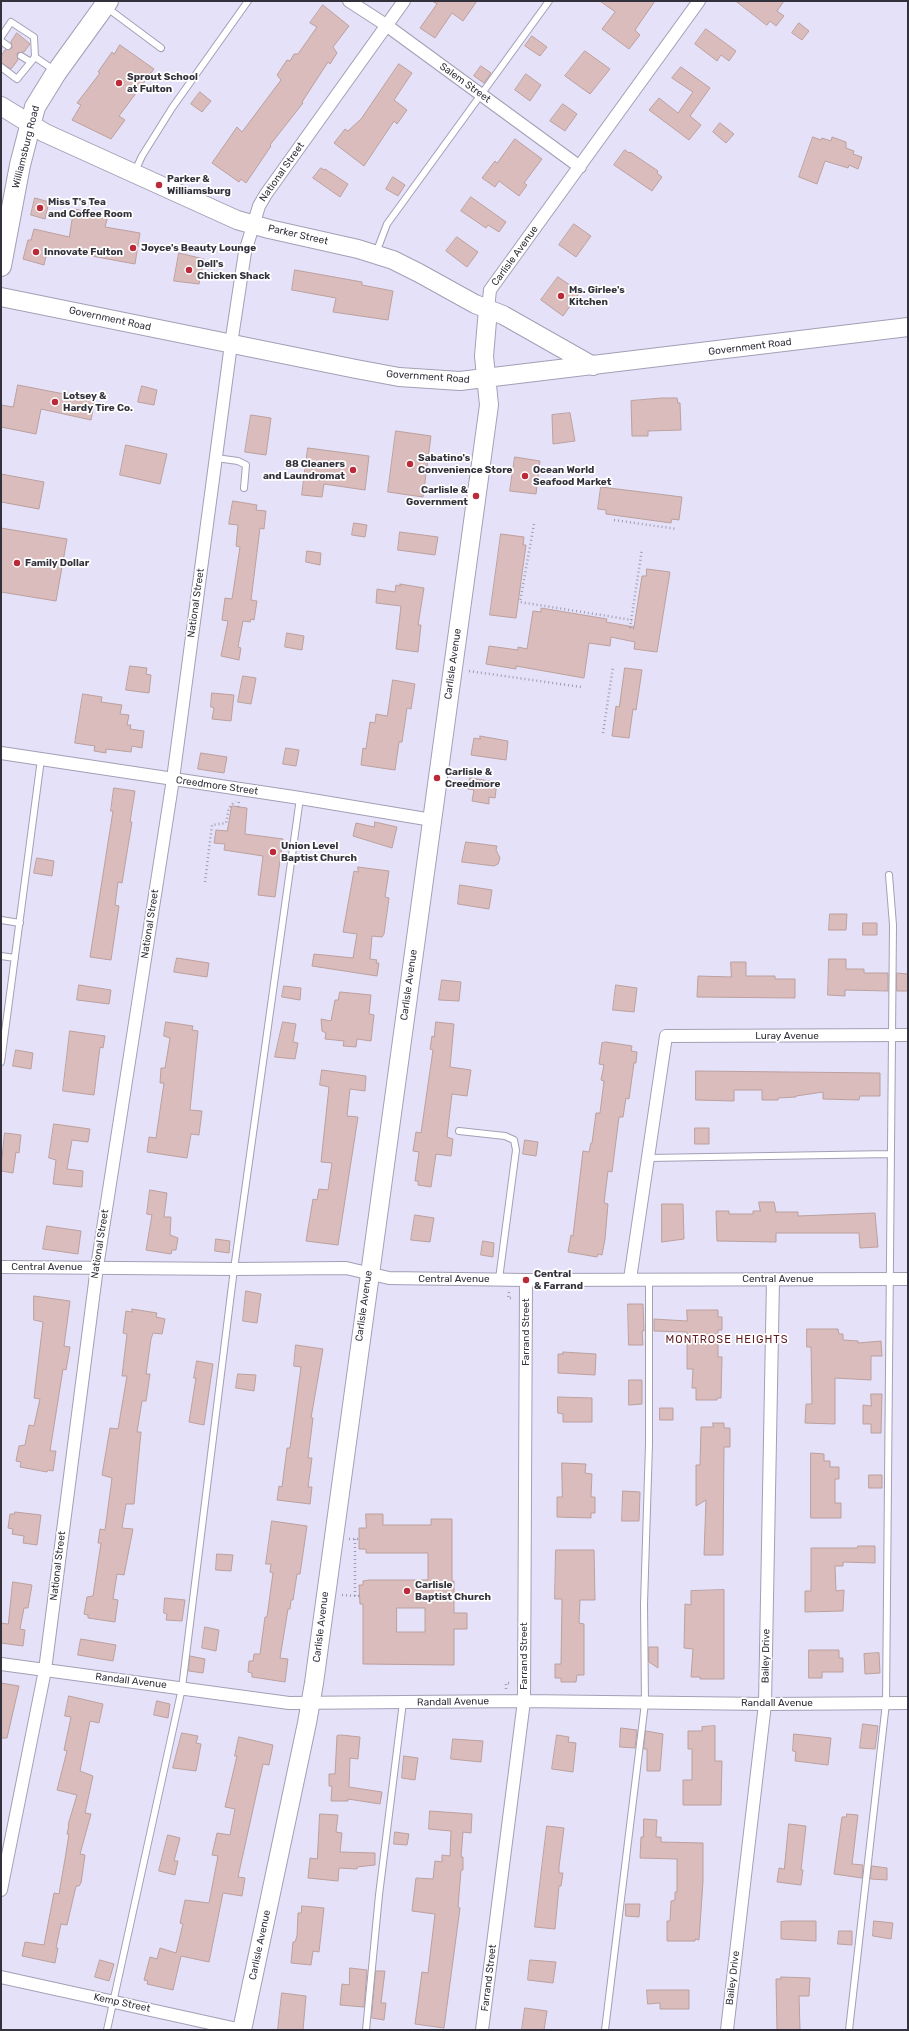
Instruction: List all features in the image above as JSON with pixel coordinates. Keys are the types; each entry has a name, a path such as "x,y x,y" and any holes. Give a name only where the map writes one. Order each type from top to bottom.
{"main road":[{"name":"Williamsburg Road","path":"1,266 20,165 35,107 56,72 106,3"}],"street":[{"name":"Salem Street","path":"350,1 386,25 580,167"},
{"name":"National Street","path":"1,1890 45,1670 97,1267 173,779 231,344 245,252 252,225 266,194 404,1"},
{"name":"Carlisle Avenue","path":"242,2030 310,1703 489,405 484,356 490,290 699,1"},
{"name":"Parker Street","path":"1,106 30,125 237,220 252,225 376,254 415,270 462,297 488,309 504,314 593,366"},
{"name":"Government Road","path":"1,297 231,344 399,376 460,381 487,379 908,327"},
{"name":"Creedmore Street","path":"1,752 432,820"},
{"name":"Luray Avenue","path":"648,1158 666,1036 908,1035"},
{"path":"630,1279 648,1158"},
{"name":"Central Avenue","path":"1,1267 97,1267 234,1270 346,1268 403,1279 908,1279"},
{"name":"Farrand Street","path":"482,2030 524,1701 526,1280"},
{"name":"Bailey Drive","path":"726,2030 765,1704 773,1280"},
{"name":"Randall Avenue","path":"1,1664 289,1703 524,1701 765,1704 908,1703"},
{"name":"Kemp Street","path":"1,1977 242,2030"}],"lane":[{"path":"134,174 142,156 172,108 248,1"},
{"path":"376,254 387,224 549,1"},
{"path":"106,3 161,48"},
{"path":"1,37 11,22 34,37 33,60 17,79 1,67"},
{"path":"1,41 8,46"},
{"path":"21,56 33,60 56,72"},
{"path":"216,458 238,461 246,465 244,488"},
{"path":"1,1062 2,1045 20,922 41,759"},
{"path":"107,2030 182,1688 234,1270 300,798"},
{"path":"849,2030 886,1703 893,925 889,875"},
{"path":"1,920 20,922"},
{"path":"1,956 15,958"},
{"path":"458,1131 505,1136 514,1140 516,1150 499,1279"},
{"path":"648,1158 891,1154"},
{"path":"605,2030 645,1702 644,1596 649,1444 649,1279"},
{"path":"366,2030 384,1858 403,1702"}],"path":[{"path":"614,520 677,529"},
{"path":"534,524 520,602 632,620"},
{"path":"634,628 630,628 642,549"},
{"path":"603,733 613,667"},
{"path":"469,671 581,687"},
{"path":"205,882 212,825 226,823 229,808 238,798"},
{"path":"348,1539 359,1540"},
{"path":"355,1539 355,1596"},
{"path":"340,1594 360,1596"}],"building":[{"path":"432,1 477,1 463,21 452,13 435,38 420,28 437,4"},
{"path":"600,1 655,1 635,30 640,35 629,49 602,29 615,12"},
{"path":"736,1 784,1 777,11 784,16 776,26 770,21 767,25"},
{"path":"323,5 349,26 333,47 337,53 330,64 328,62 302,102 303,103 270,145 271,146 246,183 241,179 239,182 212,163 237,127 242,132 281,80 277,75 287,60 290,61 294,54 298,54 317,27 310,23"},
{"path":"799,23 809,31 802,40 792,33"},
{"path":"706,29 736,51 729,61 721,55 717,61 695,44"},
{"path":"17,33 30,44 24,52 17,53 18,60 11,69 1,63 1,56 5,50 12,48 11,42"},
{"path":"532,36 547,47 540,56 525,46"},
{"name":"Sprout School at Fulton","path":"120,45 154,69 119,116 125,120 111,139 72,120 81,105 77,103 100,73 98,72 112,52 114,54"},
{"path":"585,51 610,69 590,94 565,76"},
{"path":"399,64 412,73 394,100 407,110 397,124 394,121 364,166 334,143 345,129 348,131 361,119"},
{"path":"481,66 491,73 484,83 474,76"},
{"path":"681,67 710,88 690,116 701,125 689,140 649,110 659,98 678,113 693,92 672,78"},
{"path":"526,74 541,85 530,101 515,90"},
{"path":"200,92 211,101 202,112 191,104"},
{"path":"563,104 577,114 565,131 550,121"},
{"path":"720,123 734,134 726,143 713,132"},
{"path":"813,137 831,141 832,137 846,142 846,148 854,151 853,154 862,157 858,169 849,165 848,168 825,161 817,184 799,177"},
{"path":"515,139 542,159 524,183 527,185 519,196 499,181 495,187 482,178 495,161 497,163"},
{"path":"625,150 658,171 657,173 662,177 652,191 614,165"},
{"path":"321,168 348,184 340,197 313,178"},
{"path":"393,177 405,185 398,196 386,189"},
{"path":"471,197 506,222 499,232 488,225 486,228 461,211"},
{"name":"Miss T's Tea and Coffee Room","path":"35,198 49,202 45,219 31,215"},
{"path":"74,209 108,216 105,227 140,233 135,264 48,248 44,265 23,259 28,240 31,240 34,229 69,237"},
{"path":"574,224 591,236 576,257 559,245"},
{"path":"457,237 478,252 467,267 446,251"},
{"name":"Dell's Chicken Shack","path":"179,253 204,259 199,284 174,281"},
{"path":"295,270 362,282 362,285 393,291 388,320 333,312 336,298 292,290"},
{"name":"Ms. Girlee's Kitchen","path":"558,277 580,292 563,316 541,300"},
{"name":"Lotsey & Hardy Tire Co.","path":"18,385 95,400 91,420 41,409 36,434 1,427 1,405 13,407"},
{"path":"142,386 157,390 154,405 138,402"},
{"path":"677,398 678,403 680,403 681,430 648,431 648,436 632,436 631,401"},
{"path":"570,413 575,441 553,444 552,415"},
{"path":"251,415 271,418 266,455 245,452"},
{"name":"Sabatino's Convenience Store","path":"396,431 431,436 423,497 388,492"},
{"path":"126,445 167,454 160,484 120,475"},
{"path":"308,448 369,456 365,490 324,484 322,497 302,495"},
{"name":"Ocean World Seafood Market","path":"515,457 540,461 536,494 510,491"},
{"path":"1,474 44,482 39,509 1,502"},
{"path":"601,487 682,497 679,520 672,519 671,523 606,514 606,510 598,509"},
{"path":"233,501 257,505 256,510 266,511 264,529 260,528 251,600 257,601 254,620 251,619 250,622 243,621 238,647 241,648 239,660 221,656 228,621 222,620 225,598 232,599 240,547 236,546 238,525 229,524"},
{"path":"354,523 367,525 365,537 352,535"},
{"path":"1,528 67,539 56,601 1,592"},
{"path":"400,532 438,537 435,555 398,550"},
{"path":"501,534 524,537 523,545 526,545 516,618 490,615"},
{"path":"307,551 321,553 320,565 306,562"},
{"path":"647,569 670,572 657,652 634,649 635,642 611,637 610,646 589,643 584,678 516,666 516,669 486,664 489,646 518,650 518,647 527,649 533,611 541,612 541,608 607,619 606,622 634,627 642,576 646,576"},
{"path":"400,584 424,588 418,625 421,625 418,652 396,649 401,606 376,603 377,589 395,592 396,585 400,586"},
{"path":"287,633 304,636 302,650 285,647"},
{"path":"130,666 147,668 146,674 151,675 149,693 126,690"},
{"path":"625,668 642,670 636,710 633,709 629,738 612,736 616,706 619,707"},
{"path":"243,676 256,678 251,704 238,702"},
{"path":"393,680 415,684 411,709 407,708 402,742 399,742 395,770 361,765 363,748 366,749 370,722 375,723 376,714 387,716"},
{"path":"212,693 234,695 231,721 212,719 214,708 211,707"},
{"path":"83,694 102,697 101,702 122,705 120,714 129,715 127,725 131,725 130,729 144,731 142,748 132,746 131,752 106,749 106,753 94,751 95,746 75,743"},
{"path":"480,736 508,741 506,760 471,755 474,738 480,739"},
{"path":"286,748 299,750 296,766 283,764"},
{"path":"201,753 227,757 224,773 198,769"},
{"path":"470,778 497,782 495,798 489,797 489,804 472,801 474,790 468,789"},
{"path":"114,788 135,791 130,822 132,822 122,883 118,882 115,905 119,906 111,960 90,957 113,811 111,811"},
{"name":"Union Level Baptist Church","path":"232,806 247,808 245,834 283,839 275,897 258,895 263,856 224,850 225,844 214,843 216,830 227,831"},
{"path":"375,822 397,827 392,848 353,836 356,823 374,827"},
{"path":"466,842 497,846 496,850 500,858 498,864 494,866 462,862"},
{"path":"37,858 54,861 52,876 34,873"},
{"path":"358,867 389,871 385,897 389,898 384,934 382,937 372,936 370,959 377,960 376,963 379,963 377,976 312,966 314,954 353,958 357,934 343,932 354,871 358,872"},
{"path":"460,885 492,890 489,909 458,904"},
{"path":"830,914 847,914 846,930 829,930"},
{"path":"863,923 877,923 877,935 863,935"},
{"path":"177,958 209,963 207,977 174,972"},
{"path":"829,959 846,959 846,969 864,969 864,973 888,973 888,991 845,990 845,996 828,995"},
{"path":"731,962 746,962 746,976 775,976 775,979 795,979 795,998 697,997 698,976 731,977"},
{"path":"897,973 908,974 908,991 897,991"},
{"path":"442,980 461,982 459,1001 439,1000"},
{"path":"79,985 111,990 109,1004 77,1000"},
{"path":"616,985 637,988 634,1012 613,1010"},
{"path":"284,986 301,988 300,1000 282,997"},
{"path":"340,992 371,995 369,1014 374,1015 371,1041 357,1039 356,1047 343,1046 344,1041 325,1039 326,1033 322,1031 321,1019 331,1021 335,1000 338,1000"},
{"path":"166,1022 193,1026 192,1030 198,1031 190,1110 202,1111 199,1135 191,1134 187,1158 147,1152 149,1137 156,1138 164,1083 160,1083 161,1068 165,1068 170,1038 164,1036"},
{"path":"283,1022 296,1024 293,1042 298,1043 295,1059 275,1057"},
{"path":"436,1022 454,1024 450,1067 471,1070 467,1096 452,1094 447,1137 453,1139 451,1156 436,1154 431,1187 418,1185 418,1181 415,1181 419,1152 413,1151 416,1132 421,1133 433,1050 430,1049 432,1036 434,1037"},
{"path":"70,1031 105,1036 103,1048 100,1047 94,1095 63,1091"},
{"path":"606,1042 632,1046 631,1051 637,1052 629,1099 626,1098 623,1117 619,1117 612,1172 608,1171 604,1203 608,1204 605,1239 602,1255 598,1254 597,1257 568,1252 571,1235 573,1236 583,1151 589,1152 592,1143 596,1113 600,1113 604,1081 601,1080 604,1065 599,1064 602,1043"},
{"path":"16,1050 33,1053 31,1069 13,1066"},
{"path":"322,1070 366,1076 365,1091 350,1089 347,1116 358,1117 338,1245 306,1241 313,1199 317,1200 319,1189 328,1190 332,1163 321,1162 329,1087 320,1085"},
{"path":"696,1071 880,1073 880,1096 860,1096 859,1100 823,1099 823,1092 796,1097 778,1098 778,1100 762,1100 762,1090 734,1090 734,1101 696,1100"},
{"path":"54,1124 90,1129 88,1142 72,1140 67,1169 83,1171 82,1187 53,1184 56,1160 49,1158"},
{"path":"695,1128 709,1128 709,1144 695,1144"},
{"path":"5,1133 21,1135 19,1153 16,1152 13,1173 1,1171"},
{"path":"525,1140 538,1142 536,1156 523,1154"},
{"path":"150,1190 167,1193 164,1217 171,1217 170,1235 178,1238 176,1250 172,1250 171,1254 146,1250 152,1215 147,1214"},
{"path":"759,1202 774,1202 776,1212 798,1212 798,1216 875,1213 878,1247 860,1248 859,1233 776,1233 776,1242 717,1241 716,1211 729,1211 729,1214 753,1214 753,1211 760,1211"},
{"path":"662,1204 683,1204 684,1239 662,1242"},
{"path":"415,1215 434,1218 430,1242 411,1240"},
{"path":"47,1226 81,1231 78,1254 43,1249"},
{"path":"216,1239 230,1241 229,1253 215,1251"},
{"path":"483,1241 494,1243 493,1257 481,1255"},
{"path":"246,1291 261,1294 257,1323 243,1321"},
{"path":"34,1296 70,1301 64,1346 70,1347 66,1370 63,1369 50,1451 56,1451 53,1471 48,1470 47,1472 20,1467 21,1462 16,1461 19,1446 25,1445 29,1425 34,1426 40,1399 34,1398 43,1322 34,1320"},
{"path":"628,1304 643,1304 643,1345 629,1345"},
{"path":"132,1309 157,1313 156,1317 165,1319 162,1334 153,1333 151,1339 146,1374 150,1374 146,1401 142,1401 137,1432 141,1432 134,1504 126,1504 122,1528 133,1529 124,1575 117,1574 113,1599 118,1600 115,1622 88,1618 88,1615 84,1614 87,1597 93,1596 101,1543 98,1543 100,1529 105,1530 112,1478 102,1475 110,1428 118,1429 127,1376 122,1376 127,1334 123,1333 126,1311 132,1312"},
{"path":"687,1310 718,1310 718,1317 722,1317 722,1330 718,1330 718,1357 722,1357 721,1398 717,1398 717,1400 696,1400 696,1388 692,1388 693,1369 687,1369 687,1332 654,1331 654,1319 687,1321"},
{"path":"807,1329 838,1329 839,1334 843,1334 843,1340 858,1341 858,1343 881,1341 882,1356 871,1356 871,1380 835,1378 835,1424 805,1423 806,1404 812,1404 811,1347 807,1347"},
{"path":"296,1345 323,1349 311,1418 313,1418 308,1458 312,1458 308,1487 312,1487 310,1504 277,1500 279,1486 282,1487 287,1448 290,1448 301,1367 294,1366"},
{"path":"563,1352 596,1354 595,1375 558,1373 558,1354 563,1354"},
{"path":"197,1361 213,1364 204,1425 189,1422 196,1378 194,1378"},
{"path":"238,1374 256,1375 254,1391 236,1388"},
{"path":"629,1380 642,1380 642,1404 629,1405"},
{"path":"871,1394 882,1394 881,1433 871,1433 871,1424 863,1424 863,1405 871,1406"},
{"path":"558,1397 592,1398 592,1422 563,1422 563,1414 558,1413"},
{"path":"660,1408 673,1408 673,1420 660,1420"},
{"path":"713,1423 724,1423 724,1428 730,1428 730,1447 724,1447 723,1555 704,1555 706,1500 696,1506 696,1465 700,1465 701,1427 713,1427"},
{"path":"811,1453 824,1454 824,1461 830,1461 830,1467 839,1467 839,1479 835,1479 835,1503 841,1503 841,1518 811,1518"},
{"path":"562,1463 586,1464 585,1473 592,1474 591,1497 595,1497 595,1513 591,1513 591,1518 557,1517 557,1497 562,1497"},
{"path":"869,1475 882,1475 882,1488 869,1488"},
{"path":"623,1491 640,1492 639,1521 622,1521"},
{"path":"15,1512 41,1515 37,1545 23,1543 24,1536 12,1534 13,1529 8,1528 10,1514 14,1514"},
{"name":"Carlisle Baptist Church","path":"366,1514 383,1514 383,1525 431,1525 431,1519 452,1519 452,1581 454,1581 454,1613 467,1613 467,1629 454,1629 454,1665 363,1664 363,1604 360,1604 359,1585 363,1585 363,1581 369,1580 428,1580 428,1553 366,1553 366,1549 359,1549 359,1528 366,1528","holes":["397,1608 425,1608 425,1632 397,1632"]},
{"path":"272,1521 307,1526 300,1574 297,1574 293,1600 291,1600 290,1609 288,1609 280,1658 288,1659 285,1682 252,1677 252,1673 248,1672 249,1661 253,1661 254,1654 260,1654 265,1617 267,1617 273,1573 270,1572 271,1564 266,1564"},
{"path":"858,1546 875,1546 875,1563 843,1562 843,1566 835,1566 836,1591 844,1590 843,1611 805,1612 805,1591 811,1591 811,1548 857,1548"},
{"path":"556,1550 594,1550 595,1600 580,1600 579,1623 584,1624 584,1675 577,1675 576,1682 561,1682 561,1678 555,1678 555,1664 561,1664 562,1599 555,1599"},
{"path":"217,1554 233,1555 231,1571 216,1570"},
{"path":"13,1582 32,1585 28,1608 24,1608 20,1629 25,1630 23,1646 1,1643 1,1623 8,1624"},
{"path":"724,1590 724,1679 700,1679 700,1677 691,1677 693,1649 684,1648 685,1604 691,1605 691,1591"},
{"path":"165,1598 185,1600 182,1621 166,1620 167,1614 164,1613"},
{"path":"205,1627 219,1630 216,1651 202,1648"},
{"path":"81,1639 116,1645 113,1661 78,1655"},
{"path":"649,1647 658,1647 658,1668 649,1662"},
{"path":"809,1650 839,1650 839,1658 843,1658 843,1672 822,1672 822,1678 809,1678"},
{"path":"879,1653 880,1673 865,1674 864,1654"},
{"path":"190,1656 205,1659 203,1673 189,1671"},
{"path":"1,1683 19,1686 7,1738 1,1738"},
{"path":"69,1696 103,1704 99,1723 90,1721 80,1771 93,1776 85,1813 91,1814 80,1854 85,1855 81,1883 79,1886 76,1886 67,1925 61,1924 56,1948 58,1948 55,1963 22,1956 25,1942 44,1945 54,1893 59,1894 69,1834 67,1834 68,1825 77,1795 57,1790 67,1751 64,1750 71,1717 65,1716"},
{"path":"157,1701 170,1704 168,1718 154,1715"},
{"path":"863,1724 878,1726 875,1749 860,1748"},
{"path":"715,1726 715,1761 722,1761 721,1805 683,1805 683,1780 692,1780 692,1749 688,1749 688,1731 702,1731 702,1727"},
{"path":"621,1728 637,1730 635,1748 620,1747"},
{"path":"646,1731 663,1734 660,1771 647,1771 647,1749 644,1749"},
{"path":"182,1733 198,1736 196,1743 201,1744 196,1771 173,1768"},
{"path":"794,1734 831,1738 828,1765 795,1761 796,1752 793,1751"},
{"path":"557,1735 569,1737 568,1742 576,1743 573,1772 552,1769"},
{"path":"337,1736 360,1737 358,1759 350,1758 349,1787 382,1792 380,1804 348,1799 348,1801 331,1801 332,1786 329,1786 329,1774 335,1774"},
{"path":"239,1737 273,1745 269,1765 263,1764 238,1877 245,1878 242,1896 223,1893 209,1962 181,1956 173,1990 147,1984 148,1981 144,1980 150,1957 157,1959 160,1948 176,1953 183,1924 180,1923 185,1900 209,1903 218,1856 212,1855 217,1833 230,1835 235,1809 225,1807 237,1756 235,1756"},
{"path":"453,1739 483,1741 481,1762 451,1759"},
{"path":"404,1756 418,1758 415,1780 402,1778"},
{"path":"430,1811 472,1814 471,1833 463,1832 461,1857 463,1857 463,1870 461,1870 458,1907 460,1908 444,2028 415,2024 422,1972 428,1973 435,1914 412,1911 416,1878 433,1879 435,1861 442,1862 442,1855 450,1856 451,1831 429,1829"},
{"path":"320,1814 338,1815 336,1832 342,1833 340,1852 375,1853 375,1865 357,1867 357,1869 339,1868 338,1881 308,1878 310,1858 317,1859"},
{"path":"847,1814 858,1815 852,1864 863,1865 862,1878 834,1874 842,1817 846,1817"},
{"path":"644,1819 657,1820 656,1837 661,1837 661,1842 703,1843 703,1881 699,1940 667,1941 667,1921 670,1921 671,1901 675,1900 675,1892 677,1892 677,1859 640,1858"},
{"path":"789,1824 806,1826 801,1870 803,1870 801,1885 777,1882 779,1868 784,1869"},
{"path":"547,1826 564,1828 559,1867 559,1873 563,1873 561,1886 559,1886 555,1929 535,1927"},
{"path":"395,1832 409,1834 407,1845 394,1844"},
{"path":"168,1835 180,1838 174,1861 178,1861 175,1875 159,1871"},
{"path":"872,1866 887,1868 887,1880 871,1879"},
{"path":"626,1904 640,1904 639,1917 626,1916"},
{"path":"302,1906 324,1908 319,1952 313,1951 311,1965 291,1963 293,1942 295,1942 297,1936 298,1913 301,1913"},
{"path":"816,1921 816,1941 781,1939 781,1922"},
{"path":"874,1921 893,1923 891,1939 873,1936"},
{"path":"839,1931 852,1931 852,1945 838,1944"},
{"path":"100,1960 114,1964 109,1981 95,1977"},
{"path":"530,1960 556,1962 553,1983 528,1980"},
{"path":"350,1968 367,1970 364,2007 340,2005 342,1984 349,1985"},
{"path":"376,1971 385,1971 381,2003 386,2003 384,2020 372,2018"},
{"path":"781,1977 810,1978 809,1996 799,1996 800,2030 777,2030 776,1979 781,1979"},
{"path":"647,1990 689,1990 689,2009 660,2009 660,2003 648,2004"},
{"path":"282,1993 306,1996 303,2030 278,2030"},
{"path":"525,2008 547,2011 544,2030 522,2030"}],"place":[{"name":"Sprout School at Fulton","path":"119,83"},
{"name":"Parker & Williamsburg","path":"159,185"},
{"name":"Miss T's Tea and Coffee Room","path":"40,208"},
{"name":"Joyce's Beauty Lounge","path":"133,248"},
{"name":"Innovate Fulton","path":"36,252"},
{"name":"Dell's Chicken Shack","path":"189,270"},
{"name":"Ms. Girlee's Kitchen","path":"561,296"},
{"name":"Lotsey & Hardy Tire Co.","path":"55,402"},
{"name":"Sabatino's Convenience Store","path":"410,464"},
{"name":"88 Cleaners and Laundromat","path":"353,470"},
{"name":"Ocean World Seafood Market","path":"525,476"},
{"name":"Carlisle & Government","path":"476,496"},
{"name":"Family Dollar","path":"17,563"},
{"name":"Carlisle & Creedmore","path":"437,778"},
{"name":"Union Level Baptist Church","path":"273,852"},
{"name":"Central & Farrand","path":"526,1280"},
{"name":"Carlisle Baptist Church","path":"407,1591"}],"district":[{"name":"MONTROSE HEIGHTS","path":"727,1340"}]}
